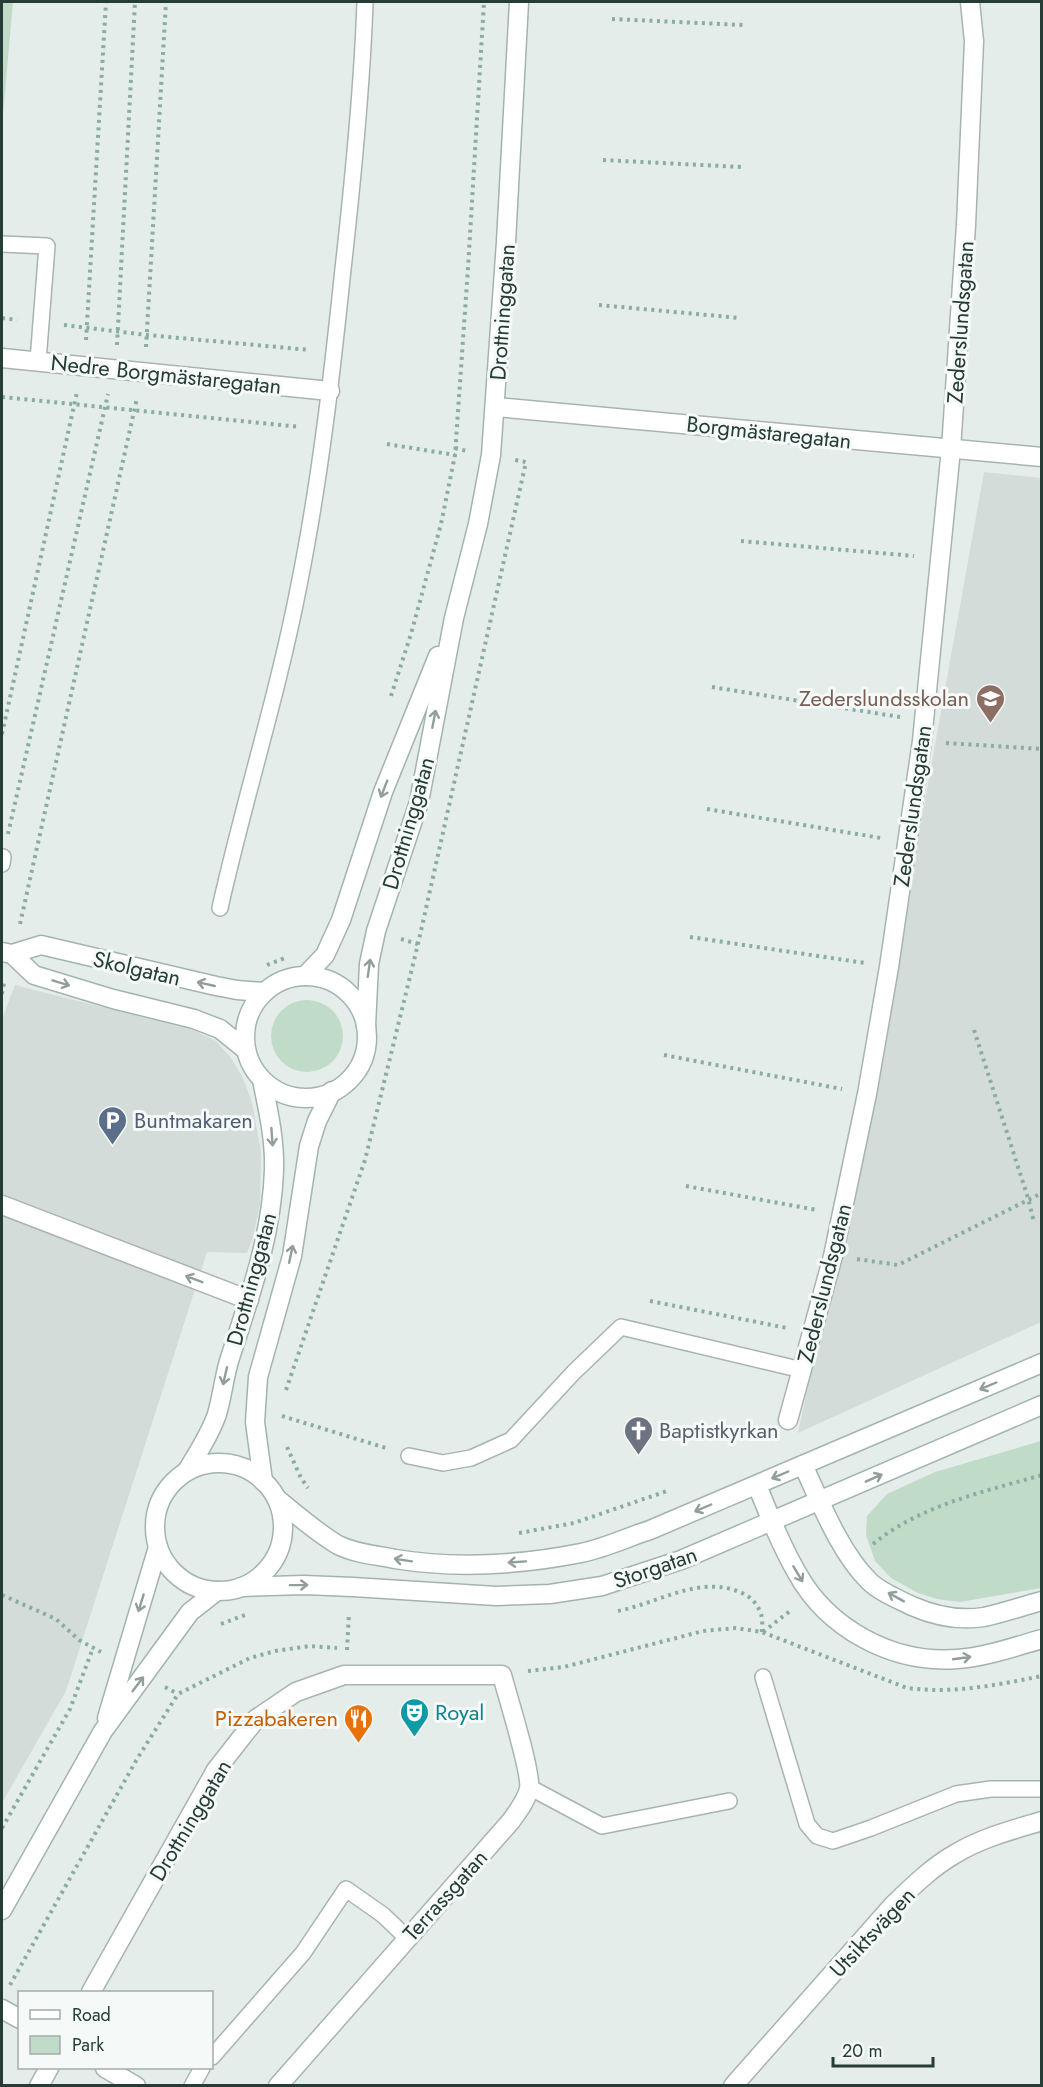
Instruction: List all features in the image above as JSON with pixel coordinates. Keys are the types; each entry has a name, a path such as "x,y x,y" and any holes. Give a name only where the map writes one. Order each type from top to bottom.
{"street":[{"name":"Drottninggatan","path":"366,1026 369,964 376,931 418,802 453,618 485,489 491,455 496,407 519,2"},
{"name":"Zederslundsgatan","path":"788,1420 833,1256 867,1094 889,967 922,741 942,558 966,225 974,64 970,2"},
{"name":"Nedre Borgmästaregatan","path":"2,358 330,391"},
{"name":"Borgmästaregatan","path":"496,407 1041,457"},
{"name":"Drottninggatan","path":"305,976 325,955 342,920 383,792 453,618"},
{"name":"Skolgatan","path":"7,953 41,945 216,987 264,992"},
{"name":"Skolgatan","path":"7,953 34,975 114,999 194,1019 219,1029 246,1050"},
{"path":"305,976 326,979 345,990 359,1006 366,1026 366,1048 359,1066 348,1081 332,1091 315,1097 296,1097 277,1091 262,1080 252,1066 246,1050 247,1018 254,1004 276,983 305,976"},
{"name":"Drottninggatan","path":"187,1471 213,1424 227,1368 265,1241 271,1209 274,1168 271,1127 262,1080"},
{"name":"Drottninggatan","path":"263,1481 255,1422 258,1377 292,1256 309,1146 317,1121 332,1091"},
{"path":"2,1205 249,1300"},
{"name":"Storgatan","path":"276,1498 339,1545 358,1552 416,1562 461,1565 527,1561 583,1552 650,1530 1041,1363"},
{"name":"Storgatan","path":"241,1587 334,1586 495,1596 550,1594 602,1586 681,1560 1041,1405"},
{"path":"227,1463 246,1469 263,1481 276,1498 282,1515 283,1533 278,1550 269,1566 256,1578 241,1587 217,1591 187,1582 175,1573 165,1561 158,1547 155,1530 156,1512 162,1496 174,1482 187,1471 206,1464 227,1463"},
{"path":"803,1465 830,1522 852,1560 869,1581 896,1599 927,1613 950,1618 983,1617 1041,1601"},
{"path":"757,1485 797,1574 812,1594 844,1626 871,1643 926,1659 958,1659 1041,1639"},
{"path":"103,1731 158,1547"},
{"path":"2,1910 103,1731 190,1612 217,1591"},
{"name":"Drottninggatan","path":"92,1991 216,1770 256,1719 296,1692 345,1675 502,1675"},
{"path":"502,1675 529,1787"},
{"name":"Terrassgatan","path":"278,2085 511,1821 523,1804 529,1787"},
{"name":"Utsiktsvägen","path":"733,2085 894,1904 934,1868 963,1850 1002,1832 1041,1821"},
{"path":"2,2008 18,2018"},
{"path":"39,2085 48,2069"},
{"path":"108,2069 136,2085"}],"lane":[{"path":"220,908 279,679 309,533 330,391 360,106 365,2"},
{"path":"2,244 47,246 38,361"},
{"path":"409,1456 443,1464 471,1458 511,1440 574,1372 621,1328 802,1370"},
{"path":"763,1677 807,1824 817,1836 833,1841 956,1794 990,1789 1041,1789"},
{"path":"529,1787 602,1826 729,1801"},
{"path":"213,2055 303,1953 346,1889 383,1915 407,1938"},
{"path":"192,2085 201,2069"}],"path":[{"path":"2,860 113,369 118,332 135,2"},
{"path":"2,994 7,953 24,909 143,372 166,2"},
{"path":"389,701 411,634 435,546 455,455 484,2"},
{"path":"612,19 743,25"},
{"path":"603,160 742,167"},
{"path":"599,305 740,318"},
{"path":"2,318 147,335 334,352"},
{"path":"2,397 325,429"},
{"path":"387,444 455,455"},
{"path":"284,1395 365,1160 421,933 526,462"},
{"path":"741,541 942,558"},
{"path":"712,687 924,721"},
{"path":"922,741 1041,749"},
{"path":"707,809 908,843"},
{"path":"690,937 889,967"},
{"path":"974,1030 1034,1222"},
{"path":"664,1055 867,1094"},
{"path":"686,1186 842,1214"},
{"path":"833,1256 898,1265 1041,1193"},
{"path":"650,1301 811,1333"},
{"path":"282,1405 283,1427"},
{"path":"281,1416 409,1456"},
{"path":"285,1438 301,1478 311,1492"},
{"path":"852,1560 902,1523 930,1510 1041,1475"},
{"path":"511,1534 574,1523 621,1509 676,1488"},
{"path":"502,1675 564,1667 703,1631 736,1628 762,1632 812,1594"},
{"path":"2,1595 56,1620 79,1640 93,1648 70,1709 2,1828"},
{"path":"348,1648 350,1605"},
{"path":"7,1989 137,1759 178,1694"}],"shaded area":[{"name":"Zederslundsskolan","path":"984,472 1041,478 1041,1322 798,1433 889,1001"},
{"path":"15,985 193,1030 216,1041 231,1058 242,1076 252,1102 261,1152 260,1204 252,1241 247,1253 207,1252 66,1691 2,1803 2,1019"}],"green space":[{"path":"2,2 13,2 2,126"},
{"path":"300,1000 314,1000 333,1010 343,1029 343,1043 333,1062 314,1072 300,1072 281,1062 271,1043 271,1029 281,1010"},
{"path":"1041,1441 1041,1588 960,1602 937,1599 918,1593 891,1578 875,1561 866,1535 867,1516 887,1494 935,1472"}],"place":[{"name":"Zederslundsskolan","path":"990,724"},
{"name":"Buntmakaren","path":"113,1146"},
{"name":"Baptistkyrkan","path":"638,1456"},
{"name":"Royal","path":"414,1738"},
{"name":"Pizzabakeren","path":"359,1744"}]}
